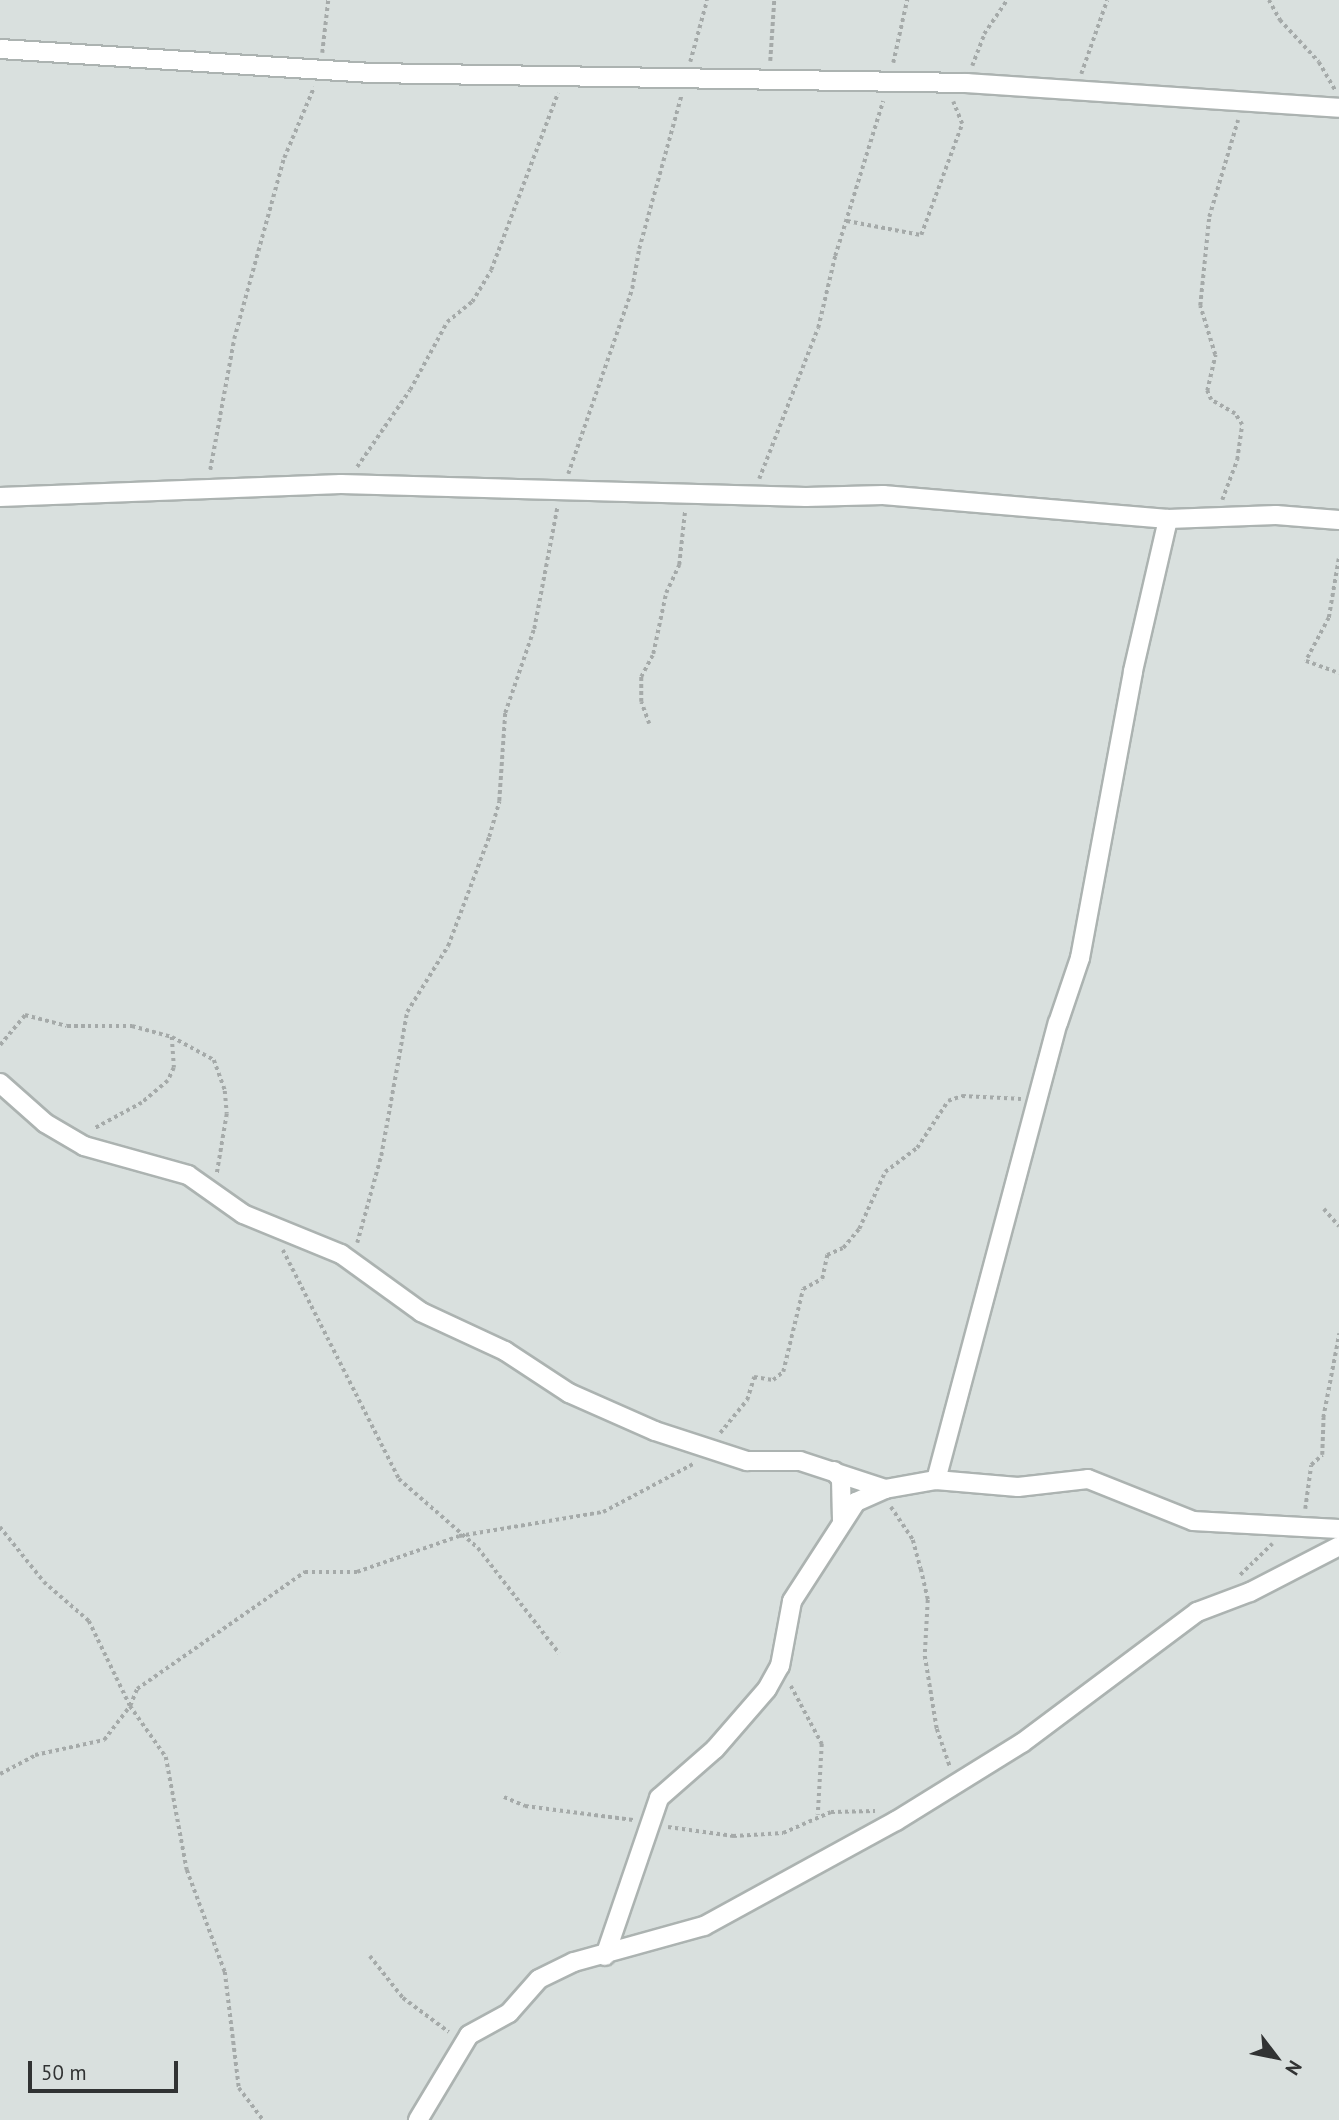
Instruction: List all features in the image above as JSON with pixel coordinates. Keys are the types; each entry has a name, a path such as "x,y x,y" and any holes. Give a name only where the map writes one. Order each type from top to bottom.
{"street":[{"path":"0,49 321,70 563,78 959,83 1243,105 1339,108"},
{"path":"0,497 208,486 341,484 755,496 883,495 1168,519 1216,515 1339,520"},
{"path":"936,1480 1037,1101 1080,958 1140,635 1168,519"},
{"path":"0,1083 45,1123 83,1146 188,1175 243,1214 352,1262 421,1312 505,1351 569,1393 654,1431 747,1461 800,1461 885,1489"},
{"path":"834,1471 841,1479 842,1521"},
{"path":"606,1956 649,1824 664,1790 715,1749 767,1689 780,1666 792,1601 856,1502 885,1489 936,1480 1018,1487 1075,1478 1098,1480 1184,1519 1339,1529"},
{"path":"418,2120 464,2042 476,2030 509,2013 538,1979 574,1962 606,1956 704,1926 896,1821 1023,1743 1197,1612 1250,1591 1339,1546"}],"path":[{"path":"208,486 234,339 284,158 321,70 328,0"},
{"path":"352,1262 381,1156 407,1012 448,946 489,837 499,800 505,713 534,629 542,571 562,491 632,289 639,249 707,0"},
{"path":"769,81 774,0"},
{"path":"755,496 818,328 889,81 907,0"},
{"path":"847,221 921,235 962,124 959,83 984,34 1007,0"},
{"path":"1076,90 1107,0"},
{"path":"1269,0 1280,20 1319,62 1339,98"},
{"path":"341,484 367,457 447,323 472,302 491,270 563,78"},
{"path":"1216,515 1242,436 1235,414 1211,400 1207,391 1215,355 1200,306 1202,271 1209,218 1243,105"},
{"path":"649,724 641,702 641,677 653,654 666,593 679,565 684,494"},
{"path":"1339,559 1329,618 1306,661 1339,673"},
{"path":"0,1045 25,1014 67,1026 132,1027 172,1037 214,1060 225,1091 227,1114 218,1173 208,1188"},
{"path":"83,1146 92,1130 142,1103 168,1081 174,1068 172,1037"},
{"path":"0,1774 35,1755 104,1740 130,1706 137,1689 305,1572 357,1572 459,1536 603,1512 674,1477 713,1450 725,1423 747,1400 754,1377 774,1380 783,1372 803,1289 822,1279 827,1255 843,1248 859,1229 885,1172 917,1148 948,1101 962,1096 1037,1101"},
{"path":"1324,1209 1339,1226"},
{"path":"270,1226 399,1479 478,1548 559,1653"},
{"path":"1220,1601 1237,1578 1293,1526 1305,1511 1311,1465 1322,1455 1323,1418 1339,1334"},
{"path":"885,1489 889,1504 913,1540 921,1569 928,1600 925,1656 937,1730 948,1763 962,1780"},
{"path":"0,1527 44,1582 89,1621 130,1706 166,1757 174,1780 187,1870 225,1972 239,2088 263,2120"},
{"path":"780,1666 822,1744 818,1815"},
{"path":"504,1797 525,1805 733,1836 783,1833 818,1815 862,1809 896,1821"},
{"path":"370,1956 403,1998 464,2042"}]}
